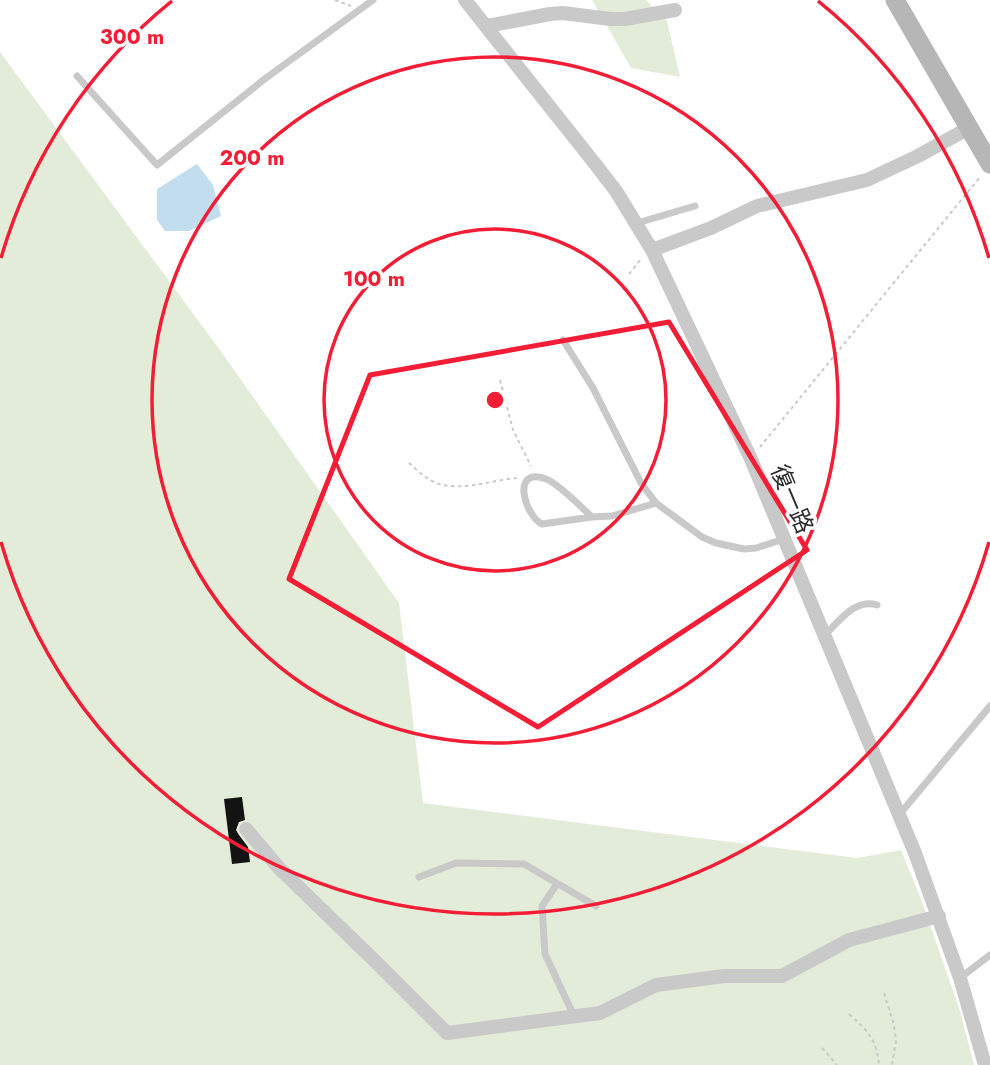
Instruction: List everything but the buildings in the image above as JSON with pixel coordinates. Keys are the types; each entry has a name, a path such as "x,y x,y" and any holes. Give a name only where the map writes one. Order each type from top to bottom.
{"street":[{"name":"復一路","path":"465,0 593,160 637,223 652,250 751,459 899,815 939,915 985,1065"},
{"path":"895,0 968,128 986,170"},
{"path":"487,26 550,14 625,19 675,10"},
{"path":"652,250 711,228 757,206 867,180 968,128"},
{"path":"246,829 279,868 447,1033 600,1013 656,985 724,976 782,976 849,940 939,915"}],"lane":[{"path":"77,76 157,165 266,78 373,0"},
{"path":"637,223 695,206"},
{"path":"563,340 593,388 641,483 656,503 702,537 730,547 756,548 784,539"},
{"path":"592,517 547,479 533,477 523,486 533,518 542,524 612,516 656,503"},
{"path":"824,636 856,606 870,603 877,606"},
{"path":"899,815 990,706"},
{"path":"419,877 456,863 524,864 596,905"},
{"path":"557,884 542,906 545,954 574,1016"},
{"path":"960,978 990,955"}],"path":[{"path":"335,0 360,9"},
{"path":"751,459 986,170"},
{"path":"629,274 652,250"},
{"path":"409,463 436,483 449,486 463,487 490,481 533,477 513,430 499,380"},
{"path":"884,993 896,1041 892,1065"},
{"path":"849,1014 867,1031 878,1052 879,1065"},
{"path":"822,1048 837,1065"}],"highlighted area":[{"path":"669,322 807,550 538,727 289,579 370,375"}],"green space":[{"path":"592,0 646,0 667,21 680,77 631,68"},
{"path":"0,52 217,346 399,603 423,803 857,858 901,850 960,1011 974,1065 0,1065"}],"water":[{"path":"197,164 213,185 221,216 189,231 165,231 157,220 157,189"}]}
